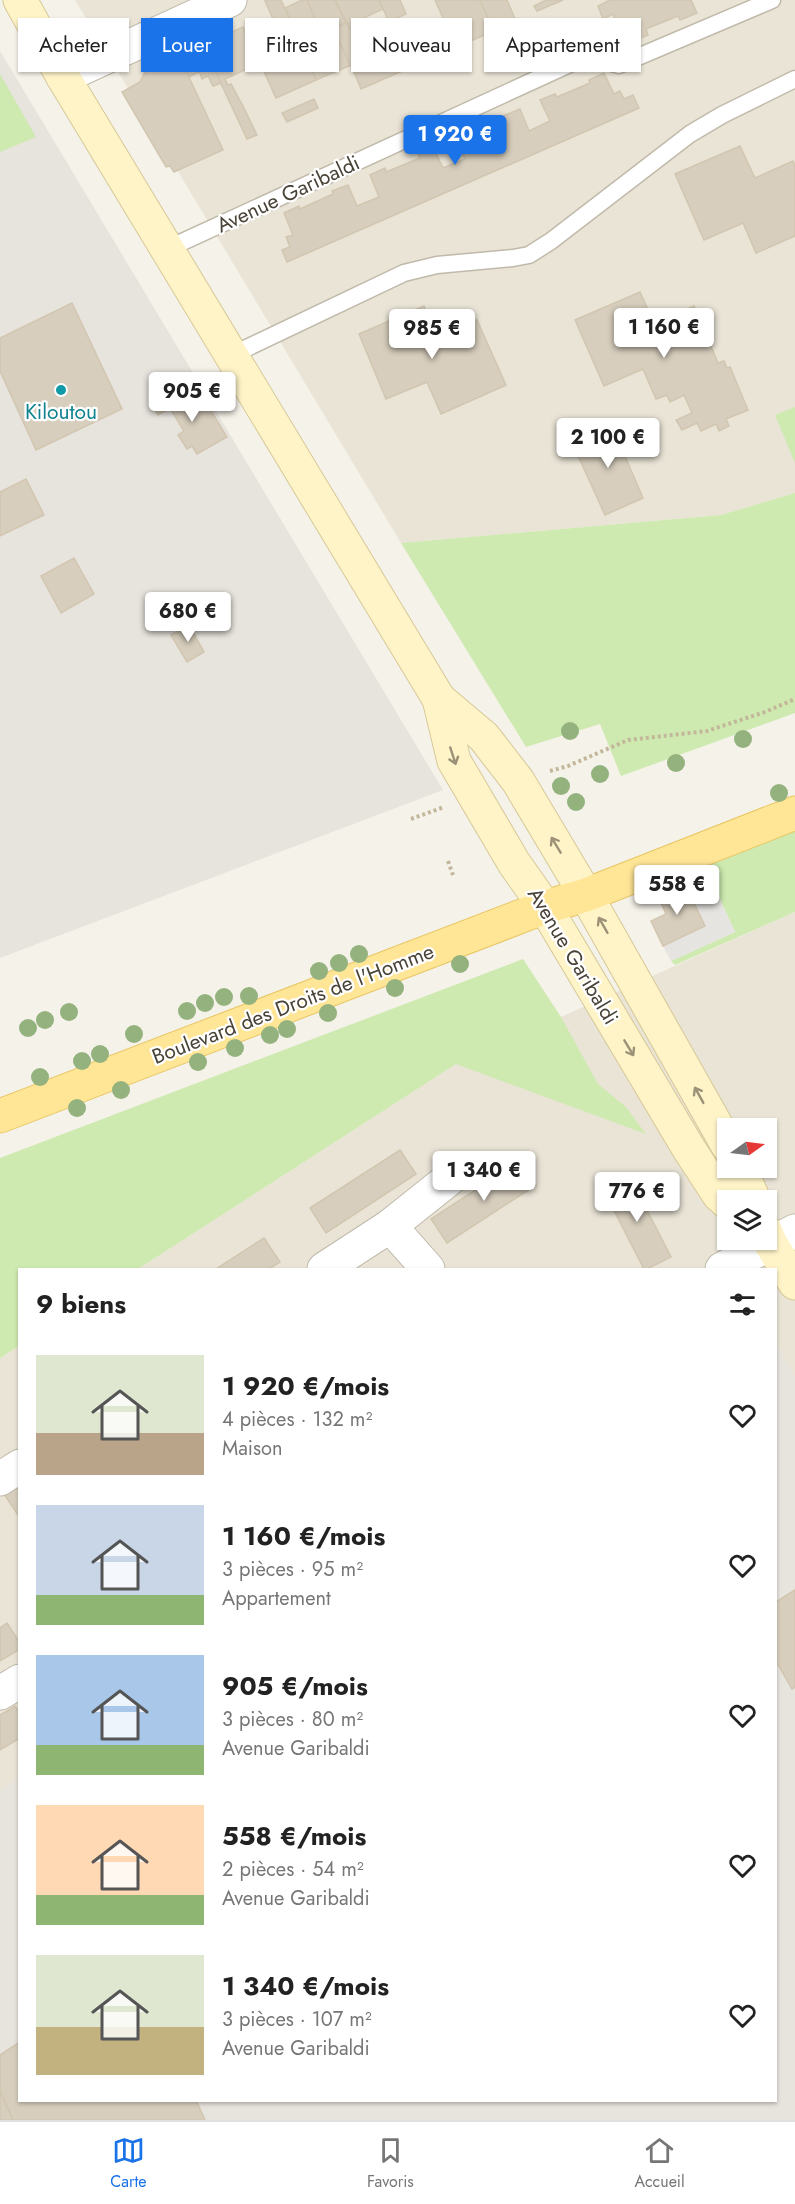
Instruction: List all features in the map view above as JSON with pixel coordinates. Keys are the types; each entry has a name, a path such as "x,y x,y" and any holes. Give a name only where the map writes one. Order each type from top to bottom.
{"main road":[{"name":"Avenue Garibaldi","path":"20,0 63,77 439,699 454,761 514,863 545,907 717,1192"},
{"name":"Avenue Garibaldi","path":"439,699 484,737 518,781 586,895 717,1127"},
{"name":"Boulevard des Droits de l'Homme","path":"0,1116 545,907 586,895 795,813"},
{"path":"777,1242 795,1283"}],"street":[{"path":"63,77 230,0"},
{"path":"326,1268 390,1226 454,1174"},
{"path":"390,1226 427,1268"},
{"path":"724,1268 753,1250"},
{"path":"0,1479 18,1467"},
{"path":"0,1693 18,1682"}],"lane":[{"name":"Avenue Garibaldi","path":"167,249 587,56 619,65 772,0"},
{"path":"232,355 404,273 437,265 529,255 551,241 690,134 722,115 795,79"}],"path":[{"path":"518,781 568,766 628,740 707,731 765,712 795,699"},
{"path":"411,819 449,805"},
{"path":"447,861 453,874"}],"shaded area":[{"path":"75,0 795,0 795,493 721,515 401,543 118,72 129,72 129,18 86,18"},
{"path":"0,51 443,790 0,958"},
{"path":"703,862 735,932 671,961 663,946 704,926 680,873"},
{"path":"795,912 795,1376 777,1345 777,1268 140,1268 456,1064"},
{"path":"777,1345 795,1376 795,2120 0,2120 0,1790 18,1780 18,2102 777,2102"},
{"path":"18,1347 18,1780 0,1790 0,1358"}],"green space":[{"path":"0,74 36,137 0,152"},
{"path":"795,407 795,463 775,415"},
{"path":"795,493 795,713 621,776 600,724 526,747 401,543 721,515"},
{"path":"795,826 795,912 675,965 671,961 735,932 703,862"},
{"path":"523,959 561,1017 598,1084 626,1107 646,1134 456,1064 140,1268 18,1268 18,1347 0,1358 0,1158"}],"building":[{"path":"281,0 289,18 273,18 265,1"},
{"path":"307,0 315,18 289,18 285,8"},
{"path":"307,0 335,0 346,23 339,26 339,18 315,18"},
{"path":"335,0 379,0 383,9 364,18 351,18 350,29"},
{"path":"379,0 400,0 406,14 398,18 387,18"},
{"path":"435,0 480,0 488,18 484,18 484,35 472,40 472,18 443,18"},
{"path":"480,0 507,0 515,18 488,18"},
{"path":"546,0 563,0 537,11 534,6"},
{"path":"610,0 691,0 697,13 680,20 678,16 646,29 648,35 641,38 641,18 614,18 613,14 603,18 598,6"},
{"path":"346,23 350,29 351,66 339,41 339,26"},
{"path":"243,27 245,31 245,70 225,79 228,85 231,84 257,135 247,139 216,72 233,72 233,32"},
{"path":"339,41 351,65 339,70"},
{"path":"145,72 186,72 223,150 174,172 170,166 166,167 122,92 140,82"},
{"path":"187,72 199,72 189,77"},
{"path":"199,72 216,72 221,83 213,86 208,76 202,79"},
{"path":"264,72 312,72 316,80 276,98"},
{"path":"313,72 335,72 316,80"},
{"path":"354,72 400,72 361,89"},
{"path":"604,73 614,94 620,91 624,99 633,95 639,108 287,262 282,250 290,247 286,237 293,235 284,213 299,206 300,209 348,185 357,206 379,197 370,175 385,168 386,172 420,158 418,154 433,147 443,168 465,159 456,137 470,130 472,134 504,120 503,116 520,109 529,131 550,121 540,100 555,94 557,97 590,83 589,80"},
{"path":"314,99 318,108 287,122 282,113"},
{"path":"740,146 755,178 793,161 795,166 795,236 756,253 743,223 704,240 675,174"},
{"path":"640,292 654,323 694,306 718,363 724,361 727,368 730,367 748,410 726,419 729,426 719,431 716,424 701,431 697,423 682,430 676,420 692,413 684,395 670,402 667,395 656,399 643,369 604,386 575,320"},
{"name":"Kiloutou","path":"72,303 122,409 36,450 0,371 0,338"},
{"path":"424,306 437,337 477,320 506,385 441,414 427,382 386,399 359,334"},
{"path":"170,389 189,417 208,406 227,437 197,454 192,446 187,449 178,435 184,431 170,408 158,415 150,402"},
{"path":"609,419 643,498 605,515 570,438 588,438"},
{"path":"26,479 44,515 0,536 0,492"},
{"path":"74,558 94,594 61,613 41,576"},
{"path":"189,625 204,652 187,662 171,635"},
{"path":"684,883 705,926 663,946 651,921 666,914 658,896"},
{"path":"400,1150 416,1174 326,1233 310,1208"},
{"path":"520,1161 536,1185 447,1243 431,1219"},
{"path":"629,1175 671,1257 649,1268 643,1268 603,1189"},
{"path":"264,1238 280,1262 271,1268 218,1268"},
{"path":"18,1485 18,1515 4,1494"},
{"path":"795,1590 795,1687 792,1689 777,1663 777,1601"},
{"path":"7,1623 18,1640 18,1650 0,1661 0,1628"},
{"path":"15,1706 18,1711 18,1739 0,1750 0,1715"},
{"path":"18,2043 18,2102 197,2102 205,2120 13,2120 0,2091 0,2055"},
{"path":"0,2091 13,2120 0,2120"}],"place":[{"name":"Kiloutou","path":"61,390"}]}
